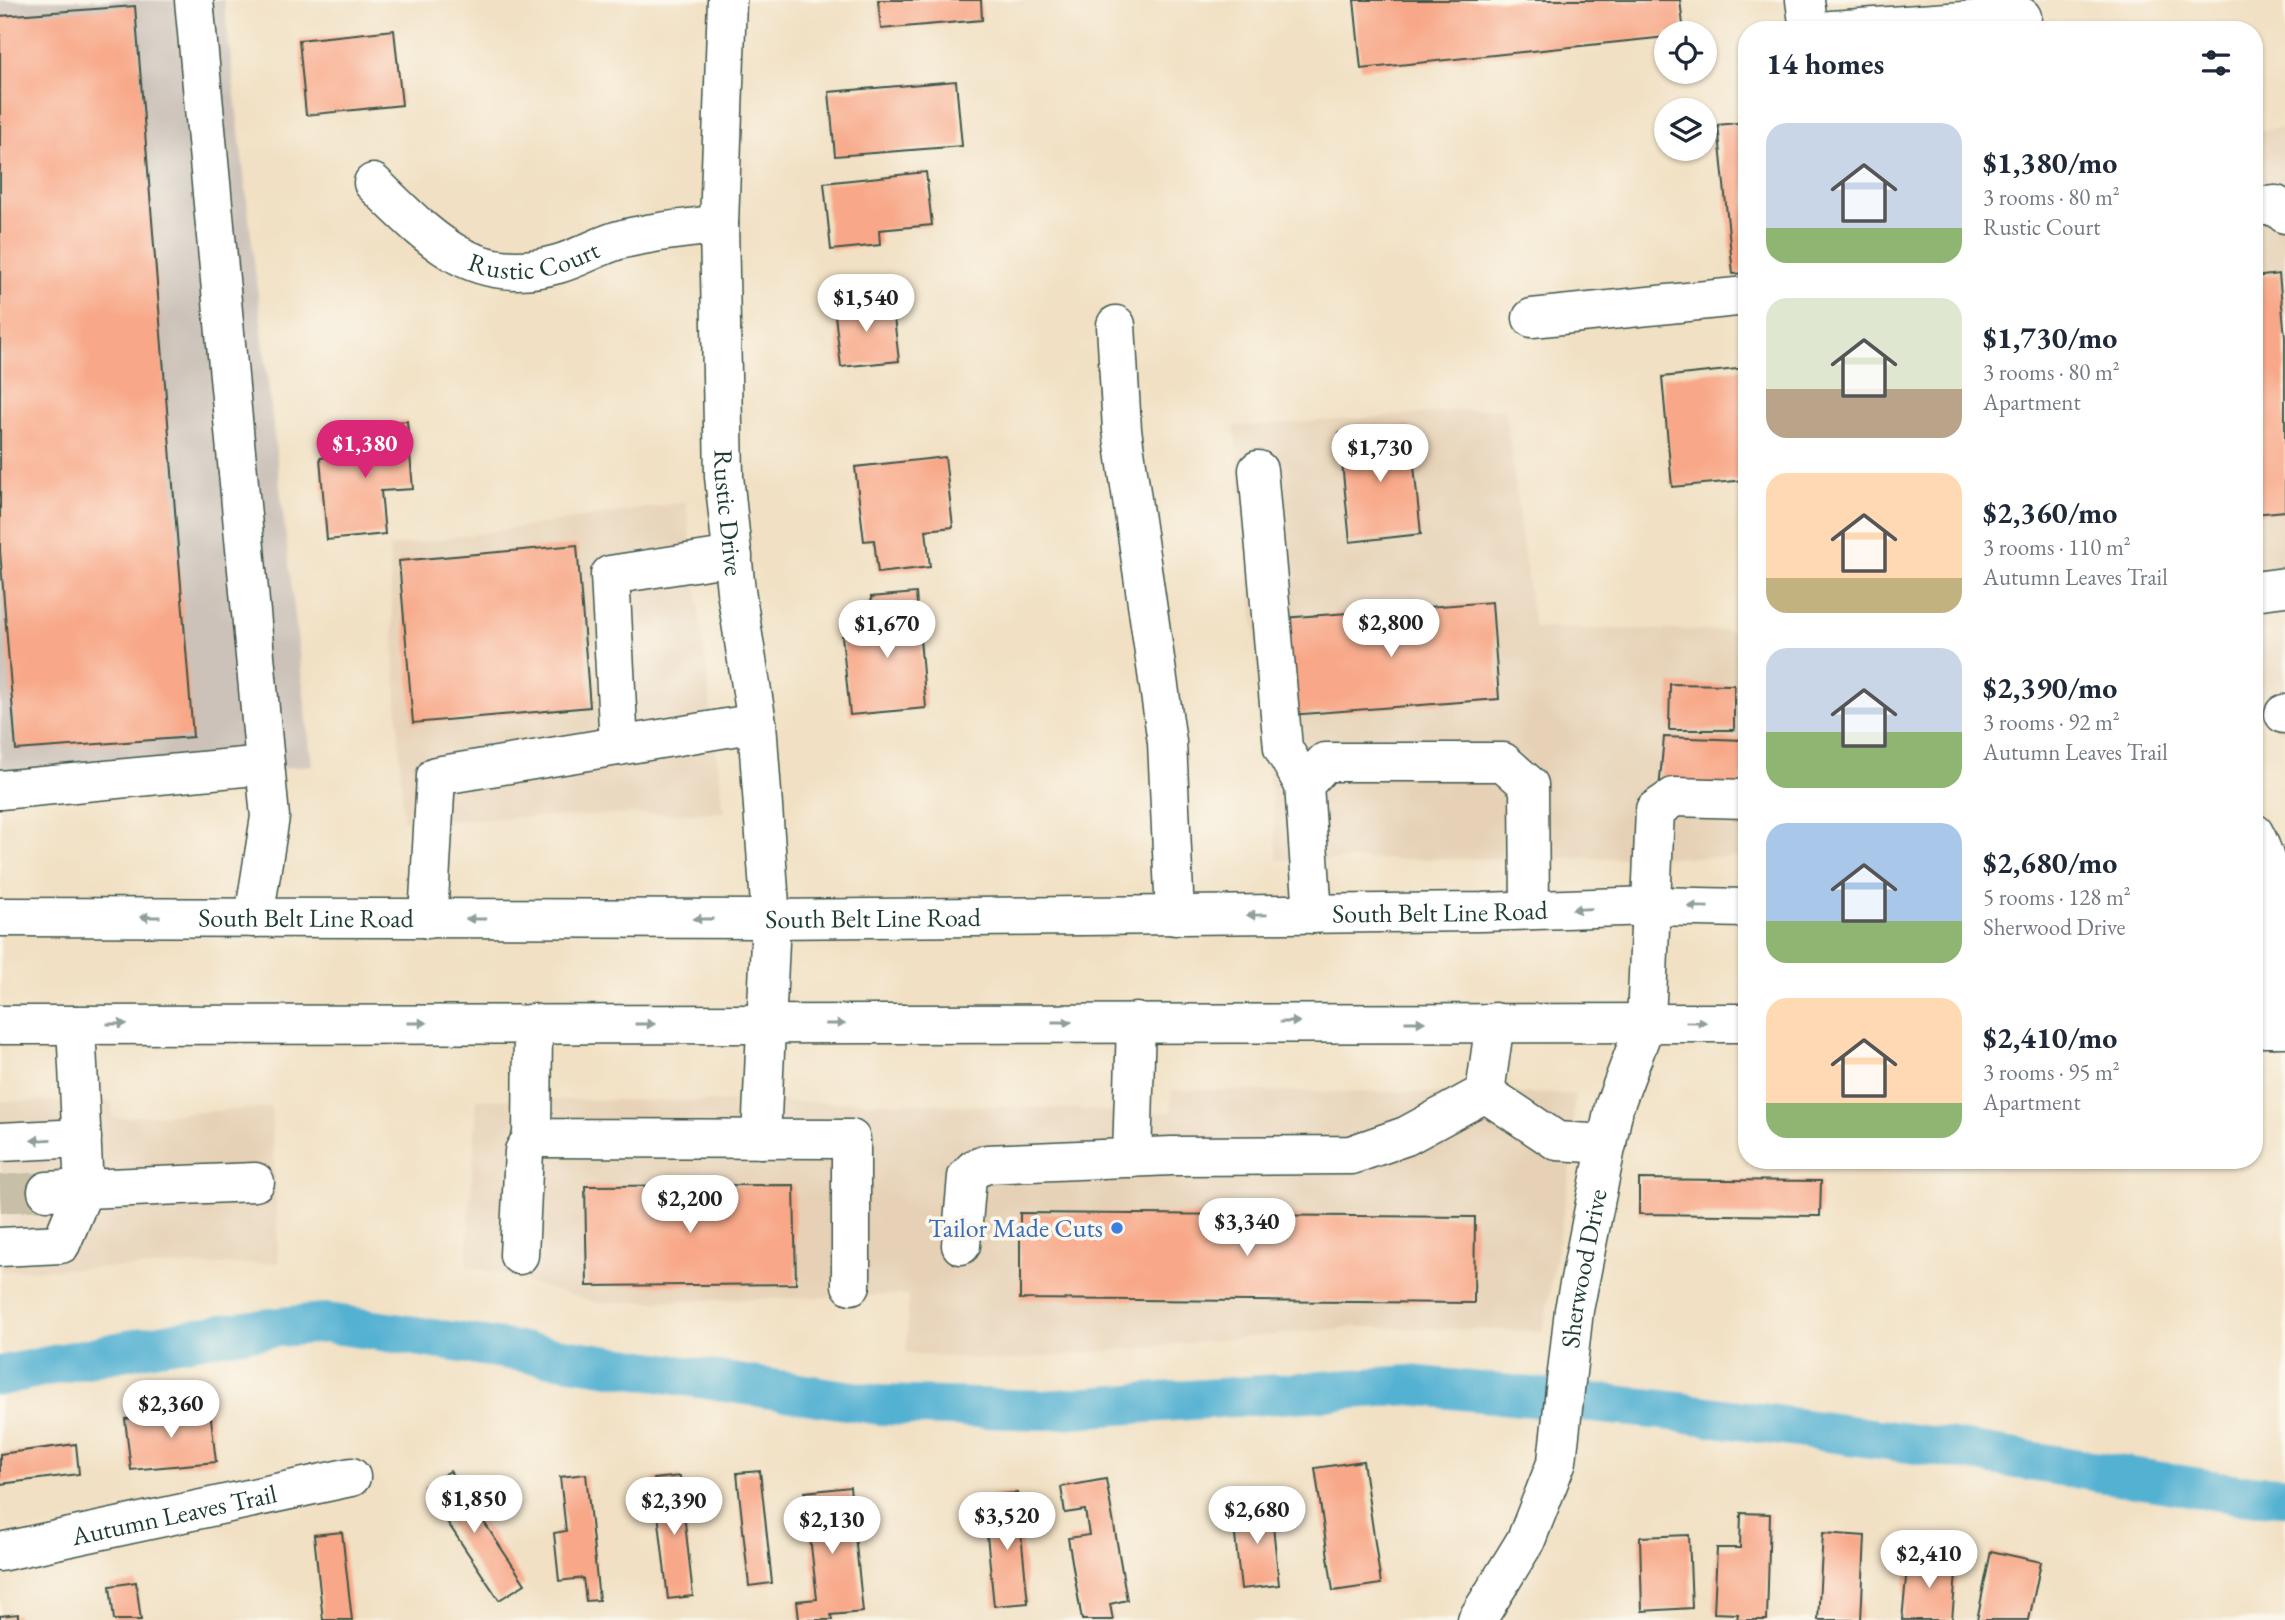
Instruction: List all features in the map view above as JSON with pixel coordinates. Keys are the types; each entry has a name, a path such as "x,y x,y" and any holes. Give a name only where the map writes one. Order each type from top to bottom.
{"main road":[{"path":"194,0 270,817 254,918"},
{"name":"Rustic Drive","path":"727,0 719,224 724,476 757,723 771,919 761,1139"},
{"path":"1805,0 1808,21"},
{"path":"1954,21 2021,16"},
{"name":"Rustic Court","path":"373,183 429,238 470,262 508,271 557,264 622,239 719,224"},
{"path":"2263,206 2276,205 2285,214"},
{"path":"1532,318 1738,297"},
{"path":"1116,325 1122,430 1167,742 1175,916"},
{"path":"1258,470 1283,748 1304,785 1313,914"},
{"path":"619,746 610,575 733,556"},
{"path":"2263,590 2285,587"},
{"path":"428,919 436,776 757,723"},
{"path":"1304,785 1325,762 1503,762 1529,785 1530,911"},
{"path":"0,790 265,765"},
{"name":"Sherwood Drive","path":"1477,1620 1526,1540 1557,1461 1574,1310 1606,1144 1614,1107 1646,1022 1655,810 1674,797 1738,799"},
{"path":"2263,852 2268,863 2272,915 2271,1028"},
{"name":"South Belt Line Road","path":"0,917 771,919 1530,911 1650,906 1738,908"},
{"path":"1132,1158 1136,1022"},
{"path":"1485,1093 1495,1022"},
{"path":"519,1255 524,1151 532,1138 533,1023"},
{"path":"0,1025 1738,1023"},
{"path":"0,1247 61,1244 66,1190 82,1138 76,1025"},
{"path":"1485,1093 1557,1141 1606,1144"},
{"path":"961,1245 967,1177 974,1169 987,1164 1132,1158 1351,1155 1406,1136 1485,1093"},
{"path":"0,1142 82,1138"},
{"path":"532,1138 851,1139 851,1285"},
{"path":"66,1190 255,1182"},
{"name":"Autumn Leaves Trail","path":"0,1552 351,1477"}],"shaded area":[{"path":"0,0 224,0 312,765 0,795"},
{"path":"2285,128 2285,734 2263,721 2263,130"},
{"path":"1505,408 1534,628 1738,631 1738,857 1278,860 1234,427"},
{"path":"686,502 724,812 403,821 389,547"},
{"path":"1171,1090 1575,1094 1572,1163 1543,1331 1357,1327 1000,1361 907,1353 908,1295 598,1303 466,1265 477,1099 913,1103 1171,1113"},
{"path":"0,1101 112,1102 113,1118 271,1107 279,1263 0,1271"}],"building":[{"path":"878,0 981,0 982,20 881,29"},
{"path":"1354,0 1680,0 1683,21 1654,21 1654,38 1361,69"},
{"path":"135,6 193,737 16,750 0,551 0,16"},
{"path":"394,30 402,105 306,115 299,40"},
{"path":"956,81 962,146 835,156 829,92"},
{"path":"1738,123 1738,274 1733,274 1718,125"},
{"path":"926,172 932,225 879,230 880,245 831,250 824,183"},
{"path":"2279,274 2285,337 2285,511 2263,513 2263,276"},
{"path":"892,300 899,361 841,367 834,306"},
{"path":"1738,369 1738,481 1672,487 1662,377"},
{"path":"407,421 413,489 381,491 385,534 327,540 320,458 354,455 351,426"},
{"path":"1410,426 1421,534 1350,542 1339,433"},
{"path":"945,457 953,527 926,530 930,567 878,573 874,540 864,541 855,467"},
{"path":"577,545 590,707 413,723 399,561"},
{"path":"916,593 926,708 850,715 842,636 875,633 871,597"},
{"path":"1492,602 1499,699 1290,715 1283,618"},
{"path":"1670,684 1734,685 1734,730 1669,730"},
{"path":"1664,737 1738,740 1738,793 1659,790"},
{"path":"1639,1179 1821,1181 1820,1216 1639,1214"},
{"path":"794,1185 796,1284 587,1286 585,1186"},
{"path":"1020,1213 1475,1217 1474,1303 1020,1299"},
{"path":"210,1410 216,1462 131,1470 125,1419"},
{"path":"76,1444 79,1474 0,1484 0,1454"},
{"path":"1363,1461 1381,1584 1333,1591 1315,1468"},
{"path":"450,1471 525,1584 499,1600 424,1487"},
{"path":"760,1471 772,1583 749,1586 737,1473"},
{"path":"586,1474 599,1600 586,1601 583,1578 559,1581 554,1533 566,1531 560,1477"},
{"path":"680,1476 693,1596 668,1599 654,1479"},
{"path":"1106,1479 1127,1600 1110,1604 1113,1620 1082,1620 1068,1538 1089,1535 1085,1510 1065,1513 1061,1487"},
{"path":"850,1487 863,1612 831,1615 832,1620 799,1620 797,1601 817,1599 805,1492"},
{"path":"1017,1493 1028,1603 994,1606 986,1525 994,1524 991,1495"},
{"path":"1270,1496 1279,1585 1241,1589 1234,1527 1247,1526 1244,1499"},
{"path":"1741,1513 1770,1514 1767,1620 1737,1620 1738,1614 1714,1613 1717,1548 1740,1548"},
{"path":"342,1532 352,1620 323,1620 314,1535"},
{"path":"1823,1533 1865,1536 1861,1620 1818,1620"},
{"path":"1689,1535 1692,1608 1642,1611 1640,1537"},
{"path":"1991,1551 2041,1562 2029,1620 1977,1620"},
{"path":"1908,1557 1957,1562 1952,1620 1902,1620"},
{"path":"136,1582 141,1620 114,1620 110,1586"},
{"path":"18,1614 18,1620 0,1620 0,1616"}],"waterway":[{"path":"0,1376 204,1337 327,1323 880,1405 1044,1410 1410,1385 1664,1410 1960,1450 2238,1494 2285,1496"}],"tunnel":[{"path":"0,1194 47,1191"}],"place":[{"name":"Tailor Made Cuts","path":"1117,1228"}]}
